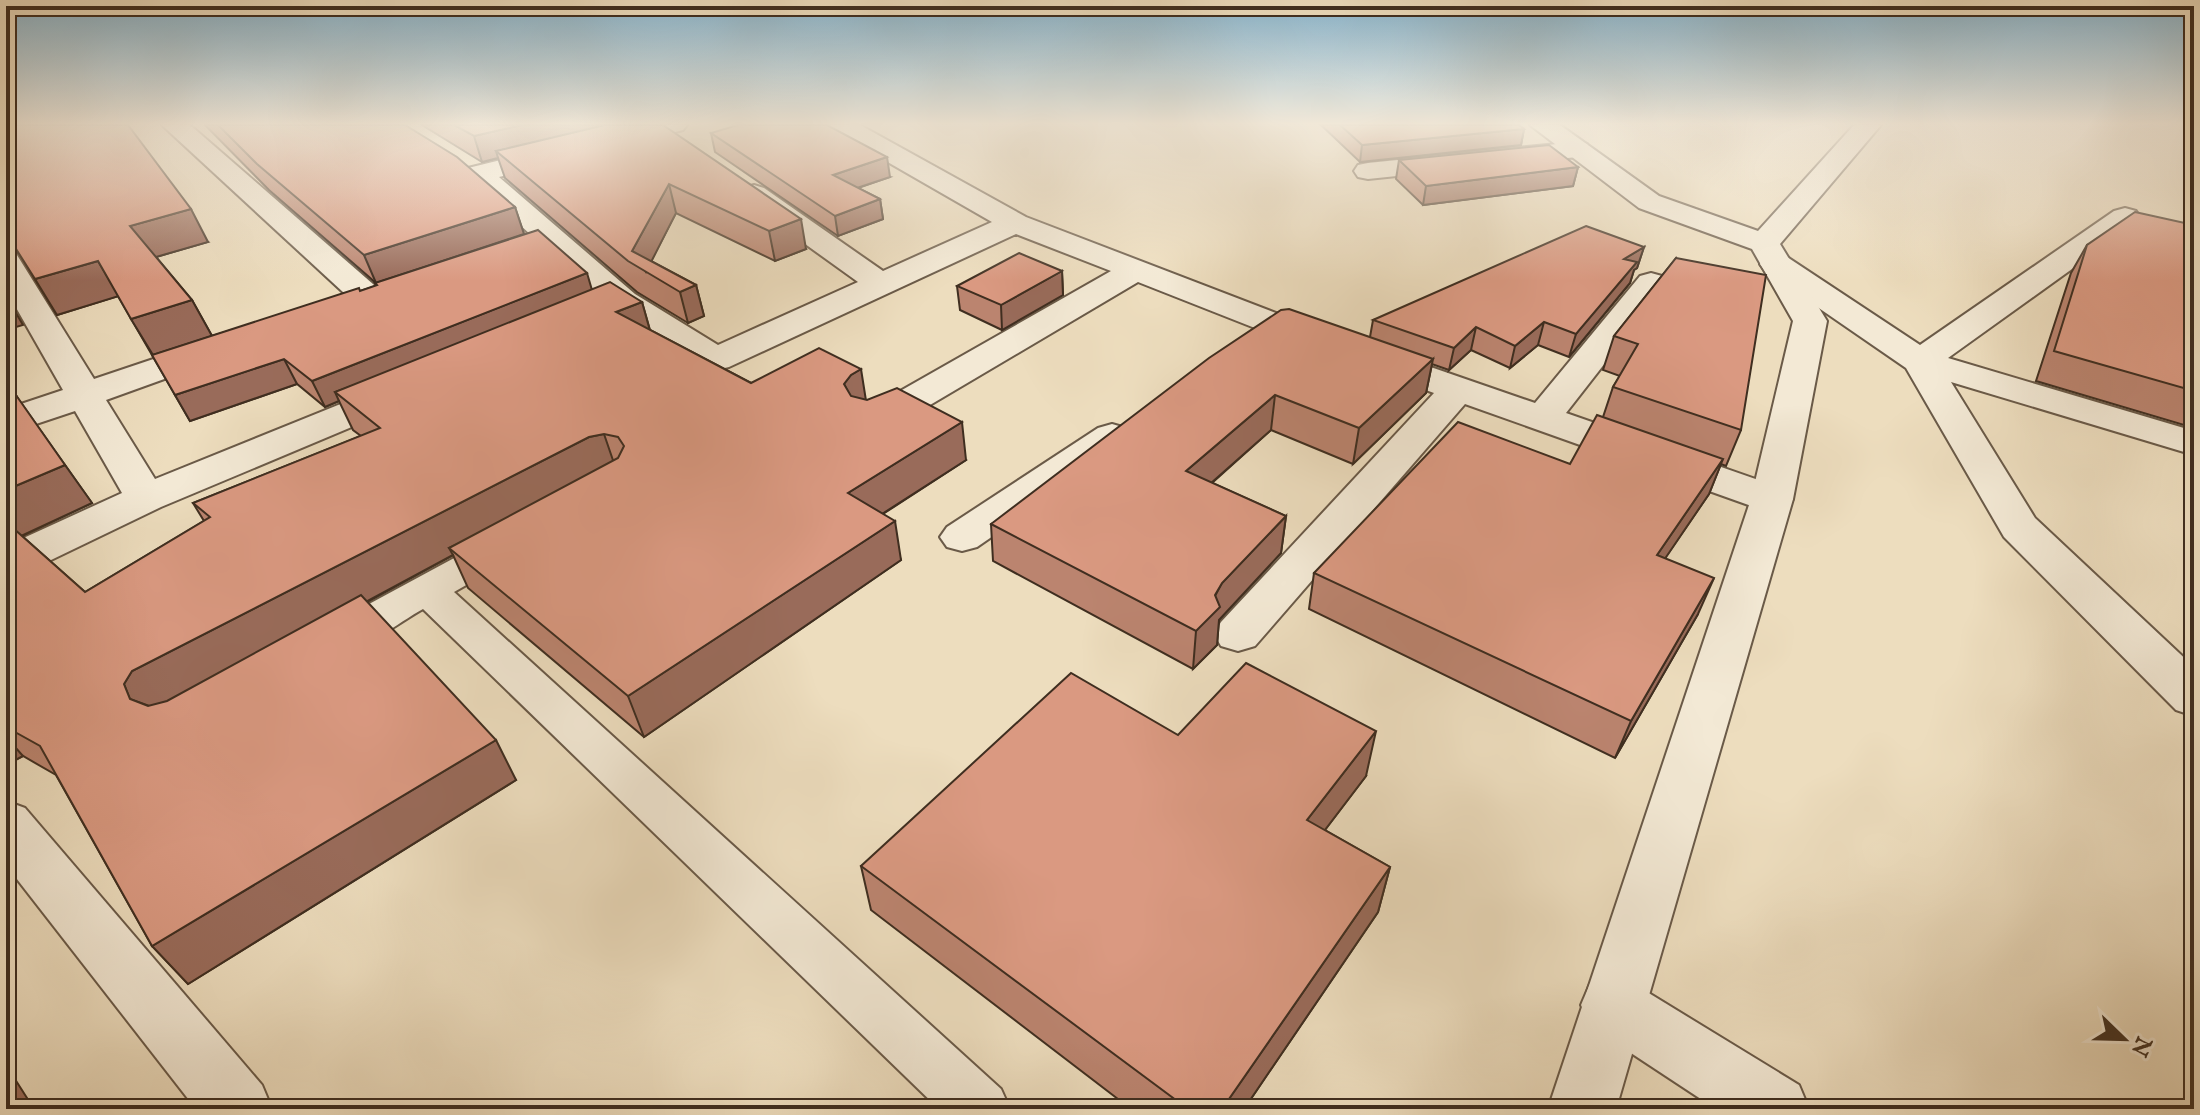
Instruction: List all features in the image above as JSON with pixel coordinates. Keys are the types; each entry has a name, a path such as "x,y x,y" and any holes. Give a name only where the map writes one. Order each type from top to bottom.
{"street":[{"path":"233,177 369,298"},
{"path":"482,177 623,301 716,359 1015,223"},
{"path":"729,177 881,284"},
{"path":"933,177 1015,223 1277,325 1772,499"},
{"path":"1614,177 1649,202 1770,254 1920,361 2194,443"},
{"path":"1770,254 1828,177"},
{"path":"1920,361 2125,217"},
{"path":"510,252 552,238"},
{"path":"1582,1109 1772,499 1810,321 1770,254"},
{"path":"6,262 18,306 83,393 146,498"},
{"path":"872,423 1136,270"},
{"path":"1542,418 1651,283"},
{"path":"582,318 623,301"},
{"path":"1237,351 1277,325"},
{"path":"6,422 249,338"},
{"path":"1920,361 2019,527 2194,697"},
{"path":"6,564 146,498 429,381"},
{"path":"1238,634 1458,389"},
{"path":"962,537 1146,413"},
{"path":"6,824 238,1109"},
{"path":"1612,1005 1775,1109"}],"lane":[{"path":"304,658 549,523"},
{"path":"427,590 981,1109"}],"building":[{"path":"6,177 167,177 191,209 130,226 192,300 131,319 98,261 35,279 6,233"},
{"path":"272,177 480,177 515,207 364,255"},
{"path":"527,177 739,177 801,219 769,231 669,184 632,251 696,285 680,292 628,261"},
{"path":"777,177 837,177 880,199 835,216"},
{"path":"1417,177 1498,177 1426,186"},
{"path":"2135,212 2194,225 2194,391 2054,351 2087,245"},
{"path":"1586,226 1644,247 1624,259 1637,262 1576,334 1544,322 1515,346 1476,327 1454,348 1373,320"},
{"path":"538,230 587,273 312,381 284,359 175,395 152,355 359,288 360,291 377,285 375,283"},
{"path":"1019,253 1062,271 1001,305 957,286"},
{"path":"1676,258 1766,275 1741,430 1613,387 1638,344 1614,336"},
{"path":"610,282 642,302 616,312 751,383 819,348 861,369 844,384 851,396 867,400 897,388 962,422 848,493 895,521 628,696 449,548 618,458 624,446 618,437 604,434 589,437 132,671 124,684 130,699 148,706 167,701 361,595 496,740 152,946 40,746 6,727 6,531 13,528 85,592 210,517 193,503 380,428 335,392"},
{"path":"1289,309 1433,359 1359,428 1275,395 1186,471 1286,516 1222,583 1215,595 1220,607 1196,631 991,524 1209,358 1281,310"},
{"path":"11,388 65,465 6,490 6,390"},
{"path":"1597,415 1723,459 1657,555 1714,578 1631,721 1314,573 1458,422 1570,464"},
{"path":"1246,663 1376,731 1307,820 1390,867 1222,1109 1188,1109 861,866 1071,673 1178,735"}]}
